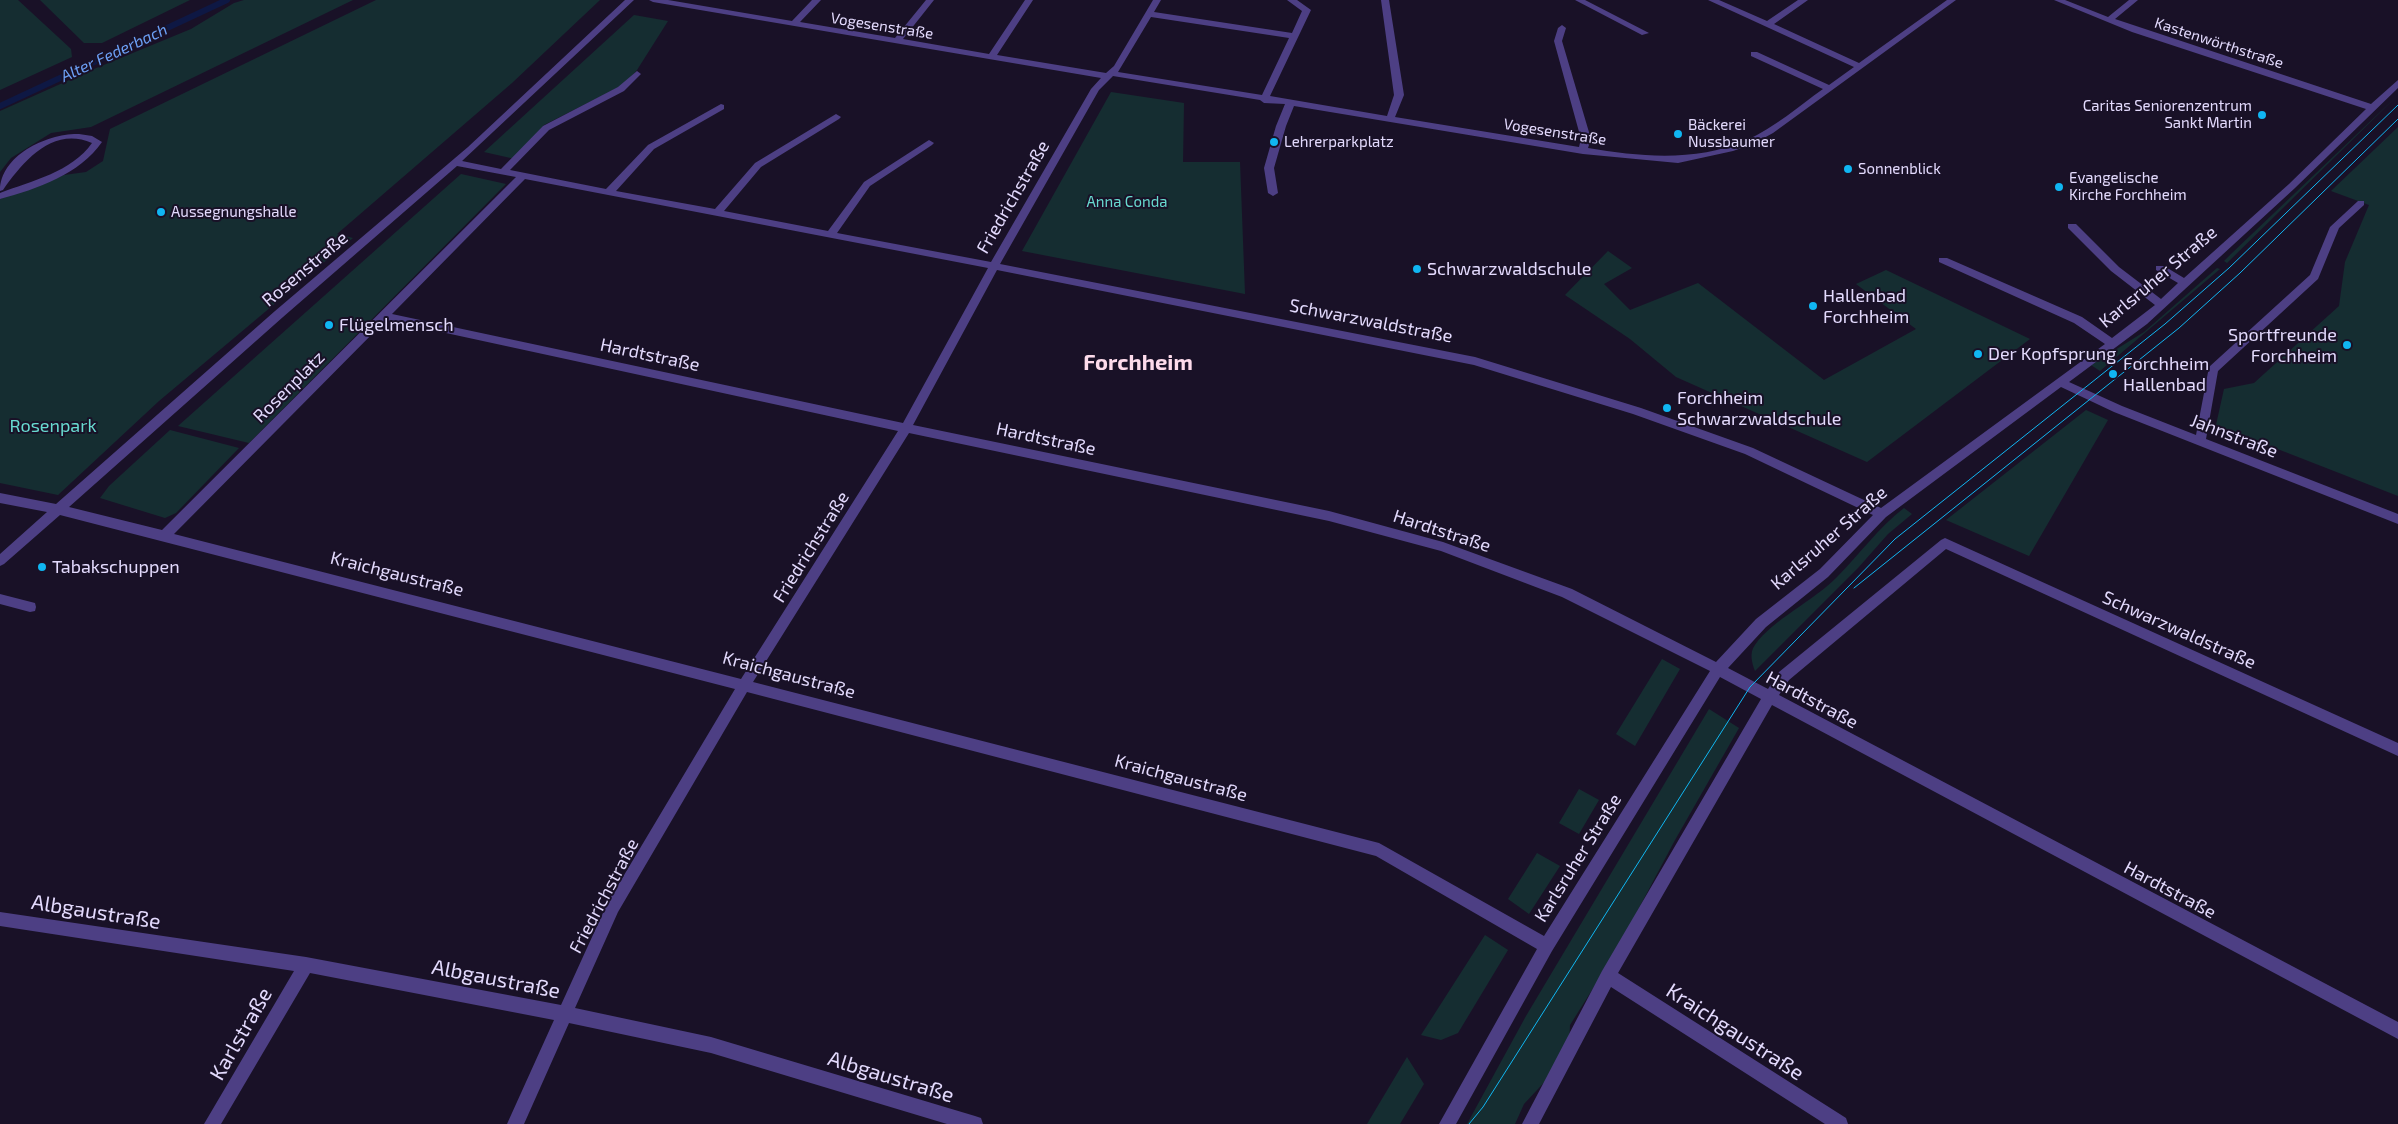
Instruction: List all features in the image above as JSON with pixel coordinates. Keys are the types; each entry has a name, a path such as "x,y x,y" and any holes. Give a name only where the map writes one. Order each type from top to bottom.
{"street":[{"name":"Rosenstraße","path":"0,561 56,509 279,314 456,163 630,0"},
{"name":"Vogesenstraße","path":"653,0 896,42 1583,151 1631,158 1678,160 1730,150 1770,131 1952,0"},
{"path":"793,25 817,0"},
{"path":"896,42 930,0"},
{"path":"991,57 1029,0"},
{"name":"Friedrichstraße","path":"516,1124 614,907 746,684 906,428 994,266 1095,89 1108,75 1118,68 1157,0"},
{"path":"1264,100 1307,10 1291,0"},
{"path":"1385,0 1399,95 1390,119"},
{"path":"1579,0 1645,33"},
{"path":"1712,0 1860,66"},
{"path":"1767,25 1804,0"},
{"name":"Kastenwörthstraße","path":"2058,0 2109,20 2373,108"},
{"path":"2109,20 2134,0"},
{"path":"1149,14 1293,36"},
{"path":"1562,28 1558,41 1586,139 1583,151"},
{"path":"1754,54 1830,88"},
{"path":"502,173 546,128 621,89 637,74"},
{"name":"Karlsruher Straße","path":"1447,1124 1547,946 1718,669 1761,623 1824,573 1882,514 2112,343 2161,304 2398,83"},
{"path":"1273,193 1269,168 1281,126 1290,104"},
{"path":"608,193 651,147 721,107"},
{"path":"717,213 758,165 836,116"},
{"path":"0,188 26,154 40,145 55,139 73,136 87,136 97,142 92,152 84,159 58,173 0,196"},
{"path":"831,234 866,184 929,143"},
{"path":"84,159 94,166"},
{"name":"Schwarzwaldstraße","path":"456,163 831,234 1475,361 1638,411 1749,452 1848,496 1882,514"},
{"name":"Rosenplatz","path":"165,536 522,177"},
{"path":"2200,442 2213,370 2314,278 2335,227 2361,203"},
{"path":"2072,226 2115,269 2161,304"},
{"path":"1943,260 2078,320 2112,343"},
{"path":"2160,268 2185,283"},
{"name":"Hardtstraße","path":"385,316 1328,516 1443,547 1568,593 1718,669 2398,1031"},
{"name":"Jahnstraße","path":"2060,382 2118,409 2398,519"},
{"name":"Kraichgaustraße","path":"0,498 56,509 165,536 746,684 1378,850 1547,946"},
{"name":"Schwarzwaldstraße","path":"1770,698 1784,676 1945,544 2398,750"},
{"path":"0,599 30,607"},
{"path":"1530,1124 1608,976 1770,698"},
{"name":"Albgaustraße","path":"0,919 306,965 565,1014 711,1045 975,1124"},
{"name":"Karlstraße","path":"212,1124 306,965"},
{"name":"Kraichgaustraße","path":"1608,976 1840,1124"}],"green space":[{"path":"0,0 18,0 71,49 72,57 0,90"},
{"path":"40,0 190,0 102,43 84,43"},
{"path":"244,0 353,0 91,127 51,133 11,158 0,172 0,111 94,69 191,29 234,3"},
{"name":"Rosenpark","path":"376,0 600,0 512,83 337,234 353,238 159,401 58,495 0,483 0,199 64,175 86,172 103,161 110,129"},
{"path":"634,15 668,21 637,70 625,84 544,125 515,159 484,152"},
{"name":"Anna Conda","path":"1111,92 1184,103 1183,162 1240,162 1245,294 1022,251"},
{"path":"2398,95 2227,263 2224,261 2231,254"},
{"name":"Sportfreunde Forchheim","path":"2398,127 2398,496 2216,425 2224,389 2254,383 2339,306 2345,262 2369,205 2331,191"},
{"path":"461,174 506,184 249,443 178,426"},
{"path":"1608,251 1632,268 1604,284 1630,310 1698,283 1824,380 1916,329 1856,284 1886,270 2030,339 1867,462 1676,377 1630,339 1565,295"},
{"path":"2217,268 2220,269 2100,371 2091,365 2144,332"},
{"path":"2086,410 2108,420 2029,556 1946,520"},
{"path":"170,430 239,448 176,513 165,518 100,498 109,486"},
{"path":"1904,508 1912,514 1888,534 1858,568 1755,671 1752,651 1763,636 1772,627 1828,586 1869,541"},
{"path":"1662,659 1680,669 1635,746 1616,734"},
{"path":"1709,709 1739,728 1675,840 1614,955 1570,1025 1569,1044 1551,1075 1524,1104 1515,1124 1467,1124 1526,1016"},
{"path":"1579,789 1599,800 1579,834 1559,823"},
{"path":"1537,853 1560,866 1529,914 1508,899"},
{"path":"1485,935 1508,950 1458,1033 1441,1040 1421,1035"},
{"path":"1407,1057 1424,1084 1400,1124 1367,1124"}],"waterway":[{"name":"Alter Federbach","path":"0,106 227,0"}],"tram line":[{"path":"1469,1124 1483,1107 1750,687 1895,539 2165,324 2229,268 2398,105"},
{"path":"1854,588 2179,328 2240,273 2398,119"}],"place":[{"name":"Caritas Seniorenzentrum Sankt Martin","path":"2262,115"},
{"name":"Bäckerei Nussbaumer","path":"1678,134"},
{"name":"Lehrerparkplatz","path":"1274,142"},
{"name":"Sonnenblick","path":"1848,169"},
{"name":"Evangelische Kirche Forchheim","path":"2059,187"},
{"name":"Aussegnungshalle","path":"161,212"},
{"name":"Schwarzwaldschule","path":"1417,269"},
{"name":"Hallenbad Forchheim","path":"1813,306"},
{"name":"Flügelmensch","path":"329,325"},
{"name":"Sportfreunde Forchheim","path":"2347,345"},
{"name":"Der Kopfsprung","path":"1978,354"},
{"name":"Forchheim Hallenbad","path":"2113,374"},
{"name":"Forchheim Schwarzwaldschule","path":"1667,408"},
{"name":"Tabakschuppen","path":"42,567"}],"district":[{"name":"Forchheim","path":"1138,363"}]}
